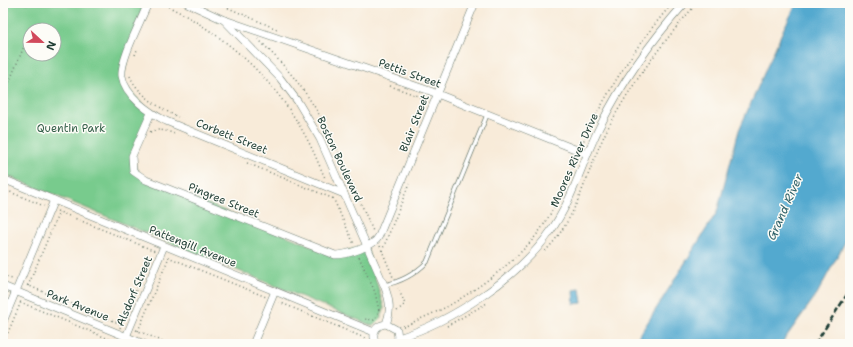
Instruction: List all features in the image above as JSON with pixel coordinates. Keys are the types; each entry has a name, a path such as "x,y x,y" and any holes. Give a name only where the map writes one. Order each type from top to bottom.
{"street":[{"name":"Corbett Street","path":"148,3 125,58 122,75 124,82 131,93 151,113 166,121 344,194"},
{"name":"Boston Boulevard","path":"188,3 224,20 280,78 298,102 320,139 368,245 384,285 389,298 390,311 386,324"},
{"name":"Blair Street","path":"368,245 377,240 379,236 475,3"},
{"name":"Moores River Drive","path":"397,341 456,312 498,284 518,267 549,233 569,200 587,154 600,127 630,74 650,45 685,3"},
{"name":"Pettis Street","path":"224,20 438,94 587,154"},
{"name":"Pingree Street","path":"151,113 132,156 133,170 146,180 335,255 346,255 368,245"},
{"name":"Pattengill Avenue","path":"3,179 374,332"},
{"path":"3,322 54,200"},
{"name":"Alsdorf Street","path":"122,344 164,246"},
{"name":"Park Avenue","path":"3,286 144,344"},
{"path":"253,344 275,292"},
{"path":"373,343 374,332 379,326 386,324 394,327 397,341"}],"lane":[{"path":"384,285 396,283 419,270 427,262 487,115"}],"path":[{"path":"161,3 213,32 238,51 261,74 299,124 325,178 375,292 379,311 374,320 364,319"},
{"path":"134,57 137,50"},
{"path":"3,97 22,51"},
{"path":"130,75 133,84 144,94 180,118"},
{"path":"146,135 154,130 165,130 180,135"},
{"path":"246,163 334,200"},
{"path":"318,175 325,178"},
{"path":"3,189 366,338 373,343"},
{"path":"3,344 59,212"},
{"path":"134,340 169,257"},
{"path":"113,344 145,271"},
{"path":"3,276 169,344"},
{"path":"3,295 122,344"}],"green space":[{"name":"Quentin Park","path":"3,3 144,3 127,58 122,82 151,114 132,159 141,177 332,254 366,246 384,308 381,318 373,326 3,174"}],"water":[{"name":"Grand River","path":"797,3 850,3 850,233 817,294 781,344 634,344 717,212 739,130 784,28"},
{"path":"580,289 582,303 574,304 573,290"}],"railway":[{"path":"815,344 850,290"}]}
